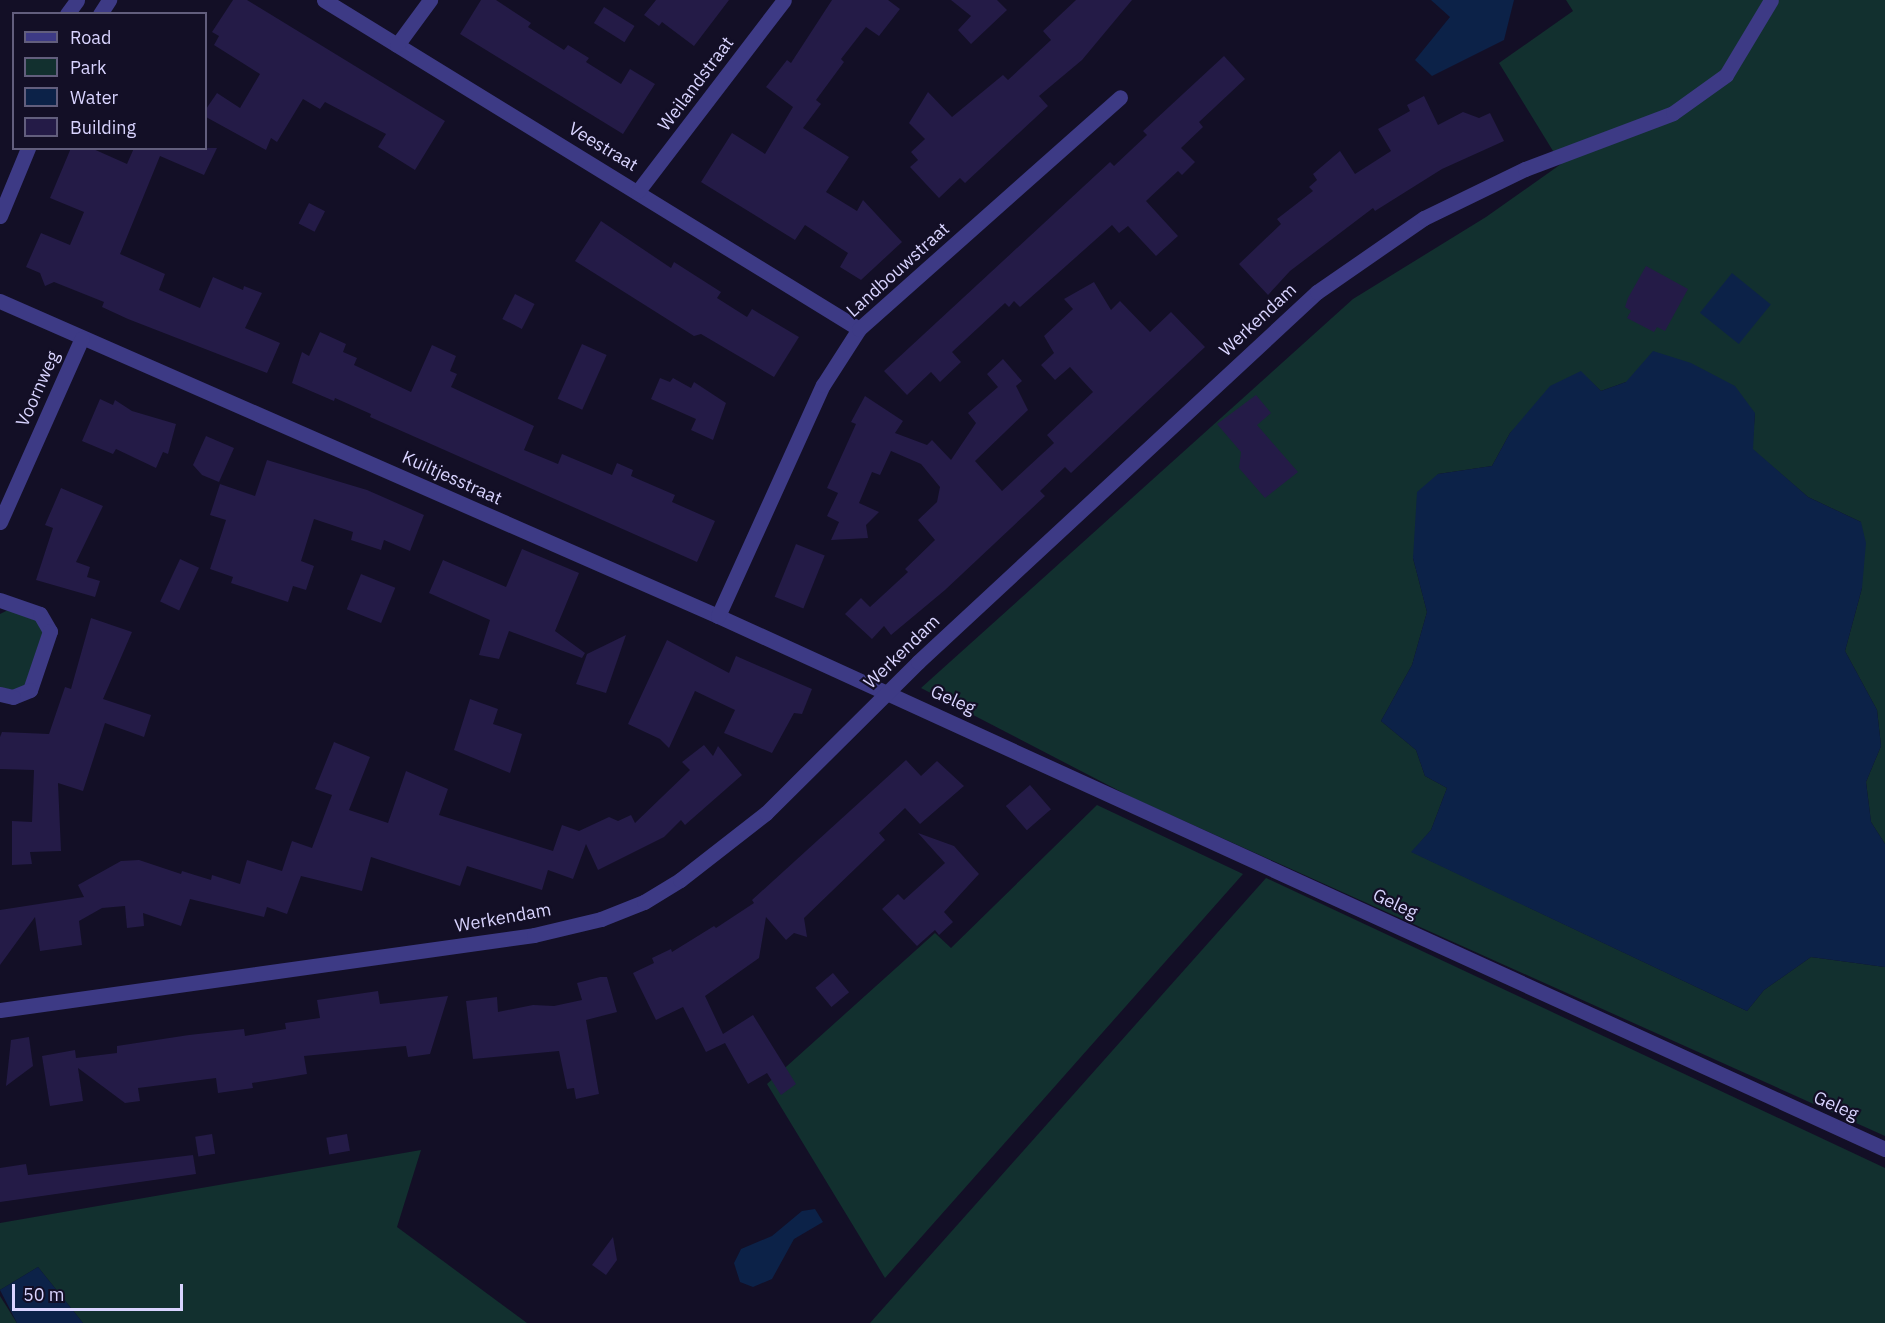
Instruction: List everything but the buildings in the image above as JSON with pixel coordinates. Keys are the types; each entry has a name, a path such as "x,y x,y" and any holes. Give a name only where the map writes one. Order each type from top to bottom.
{"street":[{"name":"Veestraat","path":"324,0 859,329"},
{"path":"397,45 430,0"},
{"name":"Weilandstraat","path":"638,191 784,0"},
{"name":"Werkendam","path":"0,1010 534,935 601,919 644,902 680,880 740,833 1317,292 1424,218 1525,169 1673,113 1726,75 1771,0"},
{"name":"Landbouwstraat","path":"718,616 823,385 859,329 1120,97"},
{"path":"0,216 27,150"},
{"name":"Kuiltjesstraat","path":"0,301 889,693"},
{"name":"Voornweg","path":"0,522 82,338"},
{"path":"0,600 40,615 50,631 30,690 13,697 0,694"},
{"name":"Geleg","path":"889,693 1885,1149"}],"green space":[{"path":"1566,0 1885,0 1885,844 1871,822 1866,782 1881,746 1877,710 1845,651 1862,588 1861,522 1808,497 1752,449 1755,413 1626,382 1601,391 1581,372 1510,433 1492,466 1438,474 1413,558 1427,612 1412,665 1381,721 1416,750 1425,776 1447,788 1431,830 1412,852 1747,1011 1764,990 1811,957 1885,967 1885,1136 1133,798 921,688 1353,299 1486,217 1561,164 1499,63 1573,11"},
{"path":"8,610 38,621 44,633 26,685 16,691 0,687 0,614"},
{"path":"1097,805 1243,874 885,1278 767,1084 935,933 951,948"},
{"path":"1266,878 1885,1168 1885,1323 870,1323"},
{"path":"421,1150 397,1227 527,1323 83,1323 38,1267 0,1290 0,1223"},
{"path":"0,1296 17,1323 0,1323"}],"water":[{"path":"1431,0 1514,0 1504,40 1432,76 1415,60 1450,17"},
{"path":"1732,273 1771,304 1739,344 1700,313"},
{"path":"1653,351 1691,363 1735,386 1755,413 1753,449 1808,497 1861,522 1866,543 1862,588 1845,651 1877,710 1881,746 1866,782 1871,822 1885,844 1885,967 1811,957 1764,990 1747,1011 1411,852 1431,830 1447,788 1425,776 1416,750 1381,721 1412,665 1427,612 1413,558 1417,492 1438,474 1492,466 1510,433 1550,386 1581,371 1601,391 1626,382"},
{"path":"815,1209 823,1222 794,1239 772,1279 753,1287 740,1282 734,1263 741,1249 772,1236 802,1211"},
{"path":"38,1267 83,1323 17,1323 0,1290"}]}
